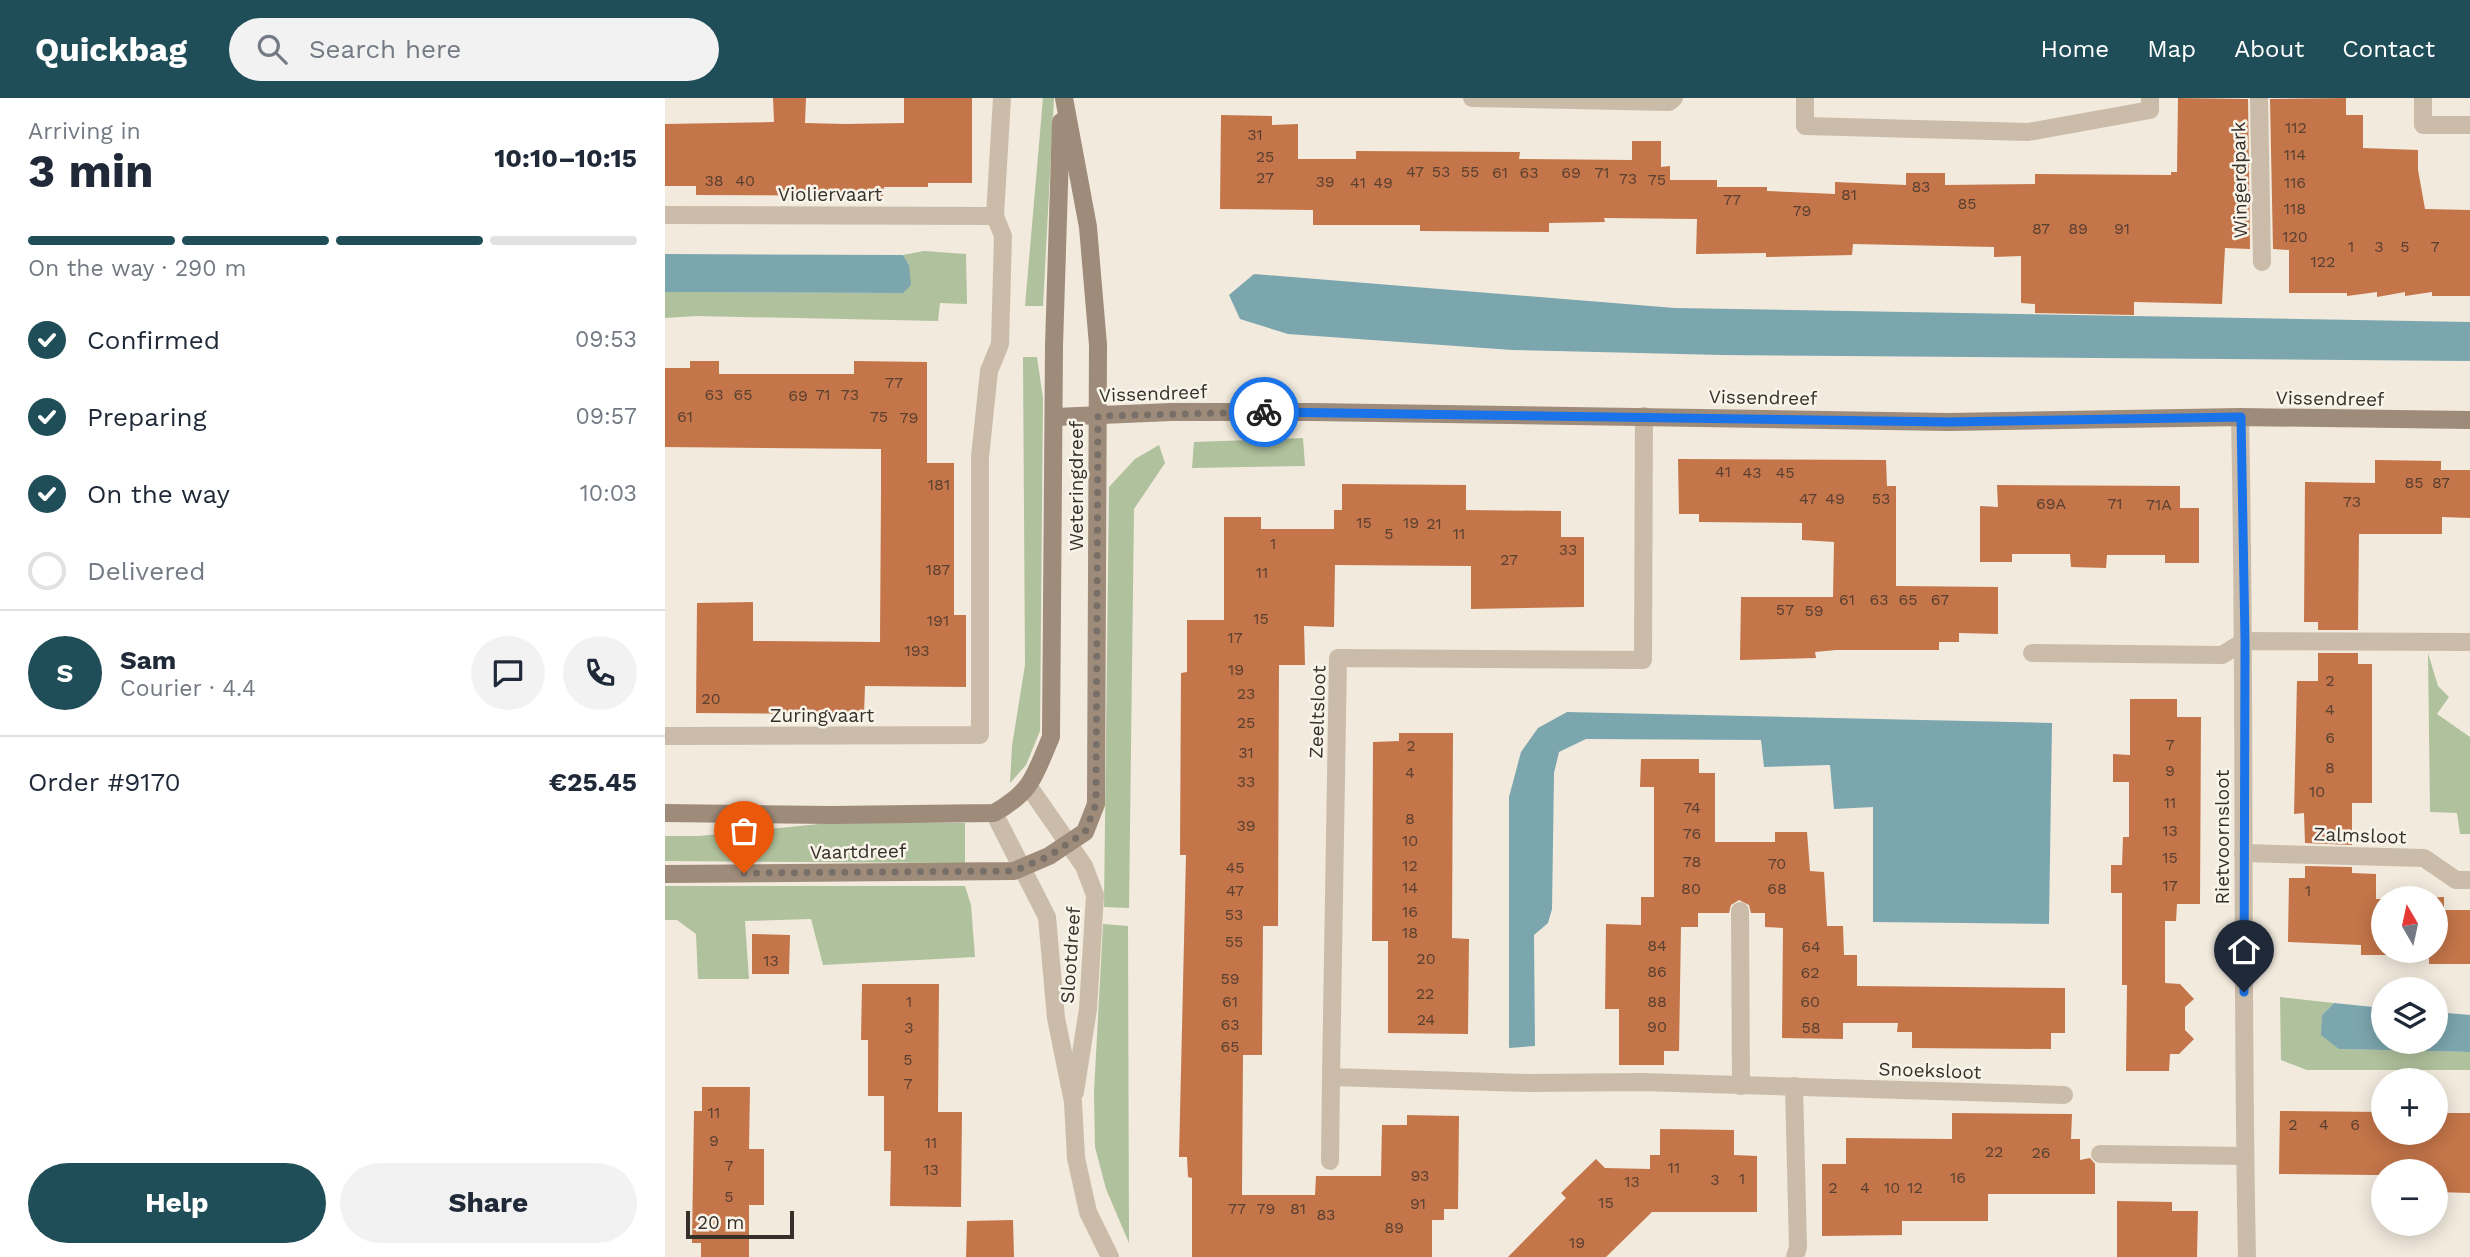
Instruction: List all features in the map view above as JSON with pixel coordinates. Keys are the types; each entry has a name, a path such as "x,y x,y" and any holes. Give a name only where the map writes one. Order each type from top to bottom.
{"street":[{"path":"995,216 1002,98"},
{"name":"Weteringdreef","path":"1049,856 1085,832 1096,804 1098,345 1088,227 1063,98"},
{"name":"Weteringdreef","path":"1029,787 1051,737 1054,346 1063,98"},
{"path":"1472,98 1668,102 1674,98"},
{"path":"1805,98 1805,126 2028,132 2150,110 2150,98"},
{"name":"Wingerdpark","path":"2259,98 2262,262"},
{"path":"2423,98 2423,125 2470,125"},
{"name":"Violiervaart","path":"665,215 995,216"},
{"name":"Zuringvaart","path":"665,736 980,735 980,457 989,371 1000,344 1003,236 995,216"},
{"name":"Vissendreef","path":"1055,418 1261,412 1949,422 2241,417 2470,420"},
{"name":"Zeeltsloot","path":"1331,1077 1338,657 1643,660 1644,416"},
{"name":"Rietvoornsloot","path":"2241,417 2245,641 2243,853 2247,1257"},
{"path":"2032,653 2222,655 2245,641 2470,642"},
{"path":"994,813 1015,801 1029,787"},
{"name":"Slootdreef","path":"1029,787 1084,866 1095,895 1087,1009 1073,1102"},
{"name":"Vaartdreef","path":"665,813 994,813"},
{"name":"Slootdreef","path":"994,813 1047,916 1056,1018 1073,1102 1076,1158 1088,1212 1110,1257"},
{"name":"Zalmsloot","path":"2243,853 2424,858 2456,880 2470,880"},
{"name":"Vaartdreef","path":"665,874 1014,871 1049,856"},
{"path":"1740,911 1741,1086"},
{"path":"1331,1077 1331,1161"},
{"name":"Snoeksloot","path":"1331,1077 1529,1083 1643,1082 2064,1095"},
{"path":"1794,1086 1798,1247 1795,1257"},
{"path":"2100,1154 2245,1156"}],"green space":[{"path":"1043,98 1054,98 1043,306 1025,306"},
{"path":"924,251 966,254 967,304 940,303 938,321 696,316 665,318 665,292 903,293 909,265 903,255"},
{"path":"1023,357 1037,357 1043,398 1040,731 1026,765 1010,783 1012,746 1025,665"},
{"path":"1303,438 1305,466 1192,468 1194,442"},
{"path":"1159,445 1165,463 1134,509 1129,908 1104,907 1109,487 1135,459"},
{"path":"2428,653 2438,686 2449,697 2437,714 2470,737 2470,834 2460,834 2457,813 2430,812"},
{"path":"829,823 965,823 965,863 665,861 665,836 699,836"},
{"path":"665,886 965,886 971,905 975,957 823,965 811,919 745,921 749,979 698,979 696,934 677,920 665,920"},
{"path":"1103,924 1128,926 1129,1243 1106,1189 1095,1147 1094,1092"},
{"path":"2280,997 2334,1003 2322,1015 2339,1049 2371,1050 2371,1054 2470,1052 2470,1070 2307,1070 2281,1060"}],"water":[{"path":"665,254 903,255 909,265 911,285 903,293 665,292"},
{"path":"1254,274 1675,308 2470,322 2470,361 1722,355 1512,350 1288,334 1240,319 1229,295"},
{"path":"1567,712 2052,723 2049,924 1873,922 1873,807 1834,809 1830,765 1764,767 1761,740 1586,739 1559,752 1554,773 1552,909 1548,923 1534,935 1535,1046 1509,1048 1509,797 1521,752 1538,728"},
{"path":"2334,1003 2371,1007 2371,1050 2339,1049 2321,1035 2322,1015"},
{"path":"2448,1013 2470,1015 2470,1052 2448,1051"}],"building":[{"path":"773,98 806,98 805,123 845,124 904,123 904,98 972,98 972,183 884,187 883,196 696,195 696,186 665,186 665,124 774,122"},
{"path":"2178,98 2248,99 2250,249 2225,248 2222,304 2134,302 2134,315 2035,313 2035,304 2021,303 2021,256 1994,257 1994,247 1853,244 1852,255 1766,257 1766,253 1696,254 1697,219 1604,218 1605,222 1549,223 1549,232 1420,231 1420,225 1313,225 1313,210 1220,209 1221,115 1272,116 1272,125 1298,124 1298,159 1356,159 1356,151 1520,152 1519,159 1632,160 1632,141 1661,141 1661,167 1670,166 1670,180 1717,180 1717,187 1767,187 1767,191 1835,194 1835,182 1906,185 1906,173 1945,173 1945,185 2035,184 2035,174 2171,175 2171,172 2177,172"},
{"path":"2346,98 2346,115 2363,115 2363,148 2418,150 2418,170 2425,209 2470,210 2470,296 2432,296 2432,292 2405,296 2405,292 2377,297 2377,292 2347,296 2347,293 2289,293 2289,250 2273,249 2270,99"},
{"path":"690,361 719,361 719,374 854,374 854,361 927,362 927,463 954,463 954,615 966,615 966,687 865,686 864,714 696,713 697,603 753,602 753,641 880,642 881,449 665,447 665,368 690,368"},
{"path":"1678,459 1886,460 1887,486 1896,486 1896,586 1998,587 1998,634 1959,633 1959,642 1939,642 1939,650 1836,650 1815,652 1816,658 1740,660 1741,597 1833,597 1834,542 1802,540 1802,523 1699,522 1699,514 1679,514"},
{"path":"2375,460 2441,461 2441,470 2470,470 2470,518 2442,517 2442,534 2359,534 2358,630 2318,630 2318,622 2304,622 2305,482 2375,483"},
{"path":"1342,484 1466,485 1466,510 1561,511 1561,537 1584,537 1584,607 1471,609 1471,566 1335,565 1334,627 1304,626 1305,665 1279,665 1278,926 1263,926 1262,1055 1243,1055 1242,1195 1315,1195 1316,1176 1381,1176 1382,1125 1407,1125 1407,1115 1459,1116 1458,1209 1444,1209 1444,1220 1432,1220 1432,1257 1192,1257 1192,1178 1188,1177 1187,1157 1179,1157 1186,855 1180,855 1181,673 1187,672 1187,620 1224,620 1224,517 1261,517 1261,529 1334,529 1334,510 1342,510"},
{"path":"1997,485 2180,486 2180,508 2199,508 2199,563 2165,563 2165,555 2107,555 2106,568 2071,567 2070,554 2012,554 2012,562 1980,562 1980,506 1998,507"},
{"path":"2318,653 2358,653 2358,664 2372,664 2372,803 2352,803 2352,845 2305,843 2304,813 2294,814 2297,681 2318,681"},
{"path":"2130,699 2177,699 2177,717 2201,717 2200,904 2177,904 2176,921 2165,921 2165,983 2180,984 2194,999 2185,1007 2185,1030 2194,1039 2179,1054 2170,1054 2169,1071 2126,1071 2127,985 2122,985 2122,893 2111,893 2111,865 2122,865 2123,837 2129,837 2129,782 2113,782 2113,754 2130,755"},
{"path":"1399,733 1453,733 1452,938 1469,939 1468,1034 1388,1033 1388,941 1372,941 1373,742 1399,741"},
{"path":"1641,759 1699,759 1699,773 1715,773 1715,842 1775,842 1775,832 1807,832 1810,871 1824,872 1827,926 1843,926 1844,955 1857,955 1857,986 2065,988 2065,1033 2051,1033 2051,1049 1912,1048 1912,1032 1897,1032 1898,1023 1843,1023 1843,1039 1782,1038 1783,928 1765,927 1765,913 1751,913 1749,905 1739,900 1731,905 1729,913 1698,913 1698,927 1681,927 1679,1051 1664,1051 1664,1065 1619,1065 1619,1009 1605,1009 1606,924 1641,925 1641,897 1654,897 1654,787 1640,787"},
{"path":"2305,866 2352,867 2352,873 2376,874 2376,886 2371,886 2371,955 2361,955 2361,945 2288,942 2289,878 2305,878"},
{"path":"2448,910 2470,910 2470,964 2429,964 2448,963"},
{"path":"752,934 790,935 789,974 752,974"},
{"path":"862,984 939,984 938,1112 962,1112 961,1207 890,1206 891,1151 884,1151 884,1096 868,1096 868,1040 861,1040"},
{"path":"702,1087 750,1087 749,1149 764,1149 764,1205 749,1205 749,1257 701,1257 701,1243 692,1243 694,1111 702,1111"},
{"path":"2280,1111 2371,1112 2371,1145 2448,1145 2448,1113 2470,1113 2470,1193 2448,1192 2448,1159 2371,1159 2371,1175 2279,1174"},
{"path":"1952,1113 2072,1114 2071,1139 2080,1139 2080,1160 2090,1158 2095,1164 2095,1194 1988,1194 1988,1221 1902,1221 1902,1235 1822,1236 1822,1164 1846,1164 1846,1138 1952,1139"},
{"path":"1660,1129 1734,1130 1734,1155 1757,1156 1757,1212 1652,1212 1606,1257 1508,1257 1566,1198 1561,1193 1596,1159 1605,1168 1650,1169 1650,1155 1660,1155"},
{"path":"2117,1201 2172,1202 2172,1211 2198,1211 2197,1257 2117,1257"},
{"path":"1013,1220 1014,1257 966,1257 967,1221"}],"way so far":[{"path":"744,873 1014,871 1049,856 1085,832 1096,804 1098,416 1171,412 1264,412"}],"route":[{"path":"1264,412 1949,422 2241,417 2245,641 2244,992"}]}
